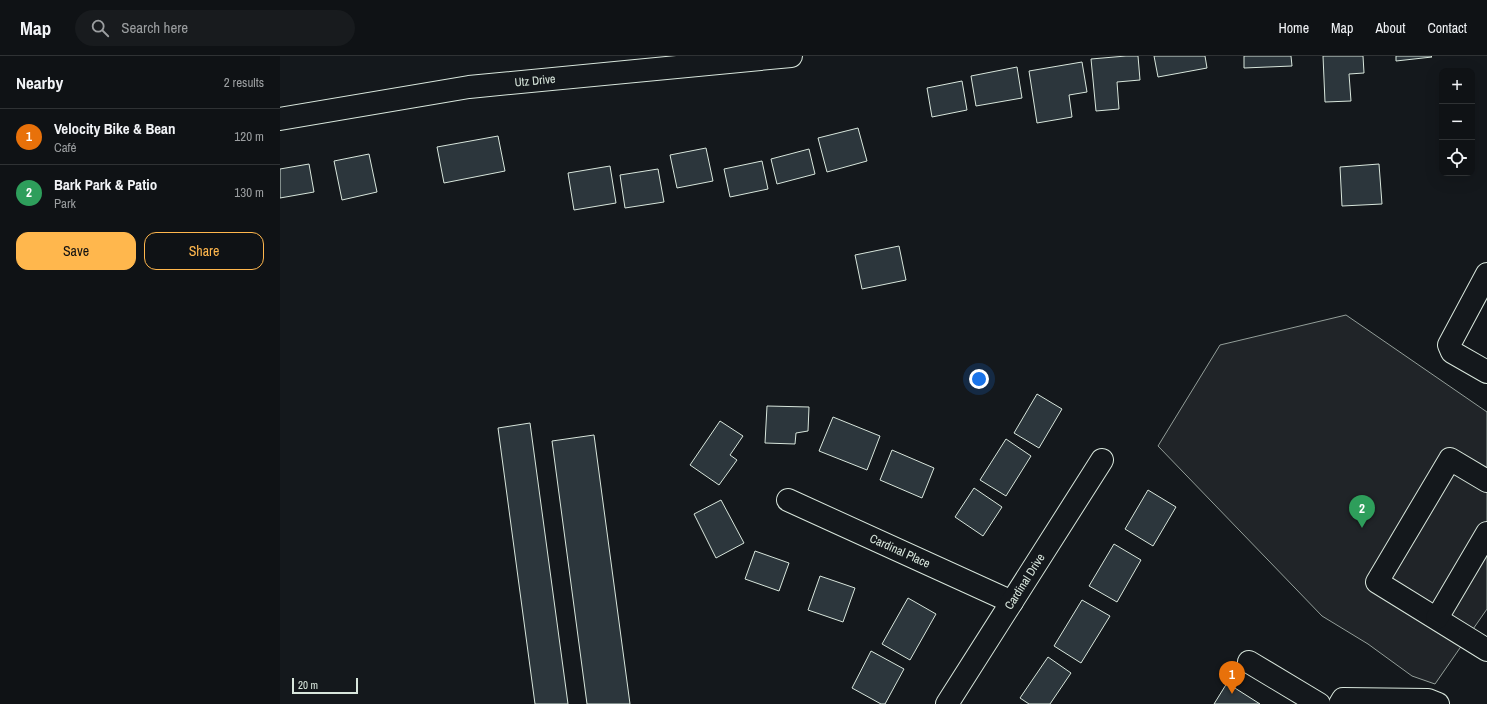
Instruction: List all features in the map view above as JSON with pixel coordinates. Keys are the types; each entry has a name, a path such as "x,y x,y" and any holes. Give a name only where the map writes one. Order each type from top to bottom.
{"street":[{"name":"Utz Drive","path":"280,119 470,87 791,56"},
{"path":"1487,274 1449,345 1452,352 1487,372"},
{"name":"Cardinal Drive","path":"947,704 1102,460"},
{"path":"1487,482 1450,460 1377,582 1487,650"},
{"name":"Cardinal Place","path":"788,500 1012,602"},
{"path":"1437,618 1487,533"},
{"path":"1249,662 1319,704"},
{"path":"1340,704 1343,699 1428,700 1438,704"}],"shaded area":[{"path":"1346,315 1487,412 1487,609 1435,684 1412,676 1368,644 1322,616 1158,446 1220,345"}],"building":[{"path":"1138,56 1140,80 1117,82 1119,109 1096,111 1091,59"},
{"path":"1154,56 1205,56 1207,68 1158,77"},
{"path":"1244,56 1291,56 1292,66 1244,68"},
{"path":"1323,56 1363,56 1364,73 1349,74 1351,101 1325,102"},
{"path":"1396,56 1431,56 1432,57 1396,61"},
{"path":"1082,62 1087,92 1069,95 1072,117 1037,123 1029,71"},
{"path":"1017,67 1022,98 976,106 971,76"},
{"path":"962,81 967,110 932,117 927,88"},
{"path":"858,128 867,161 827,172 818,138"},
{"path":"498,136 505,171 444,183 437,147"},
{"path":"706,148 713,181 677,188 670,155"},
{"path":"809,149 815,174 777,184 771,159"},
{"path":"369,154 377,192 342,200 334,161"},
{"path":"762,161 768,189 730,197 724,169"},
{"path":"309,164 314,192 280,198 280,169"},
{"path":"1379,164 1382,204 1342,206 1340,167"},
{"path":"610,166 616,203 574,210 568,173"},
{"path":"658,169 664,202 625,208 620,175"},
{"path":"899,246 906,280 862,289 855,255"},
{"path":"1037,394 1062,409 1039,448 1014,433"},
{"path":"767,406 809,407 808,431 796,433 795,444 765,443"},
{"path":"833,417 880,436 867,470 819,451"},
{"path":"720,421 743,436 730,455 737,460 719,485 690,465"},
{"path":"530,423 568,704 535,704 498,428"},
{"path":"594,435 630,704 587,704 552,441"},
{"path":"1006,439 1031,456 1006,496 980,480"},
{"path":"892,450 934,468 922,498 880,480"},
{"path":"974,488 1002,507 983,536 955,517"},
{"path":"1148,490 1176,507 1153,546 1125,529"},
{"path":"721,500 744,543 716,558 694,514"},
{"path":"1114,544 1141,560 1117,602 1089,586"},
{"path":"755,551 789,563 779,591 745,579"},
{"path":"820,576 855,588 843,622 808,610"},
{"path":"908,598 936,614 910,660 882,644"},
{"path":"1082,600 1110,616 1081,663 1054,646"},
{"path":"871,651 904,669 885,704 881,704 852,688"},
{"path":"1048,657 1071,673 1050,704 1029,704 1020,698"},
{"path":"1227,683 1260,704 1214,704"}],"place":[{"name":"Bark Park & Patio","path":"1362,528"},
{"name":"Velocity Bike & Bean","path":"1232,694"}]}
